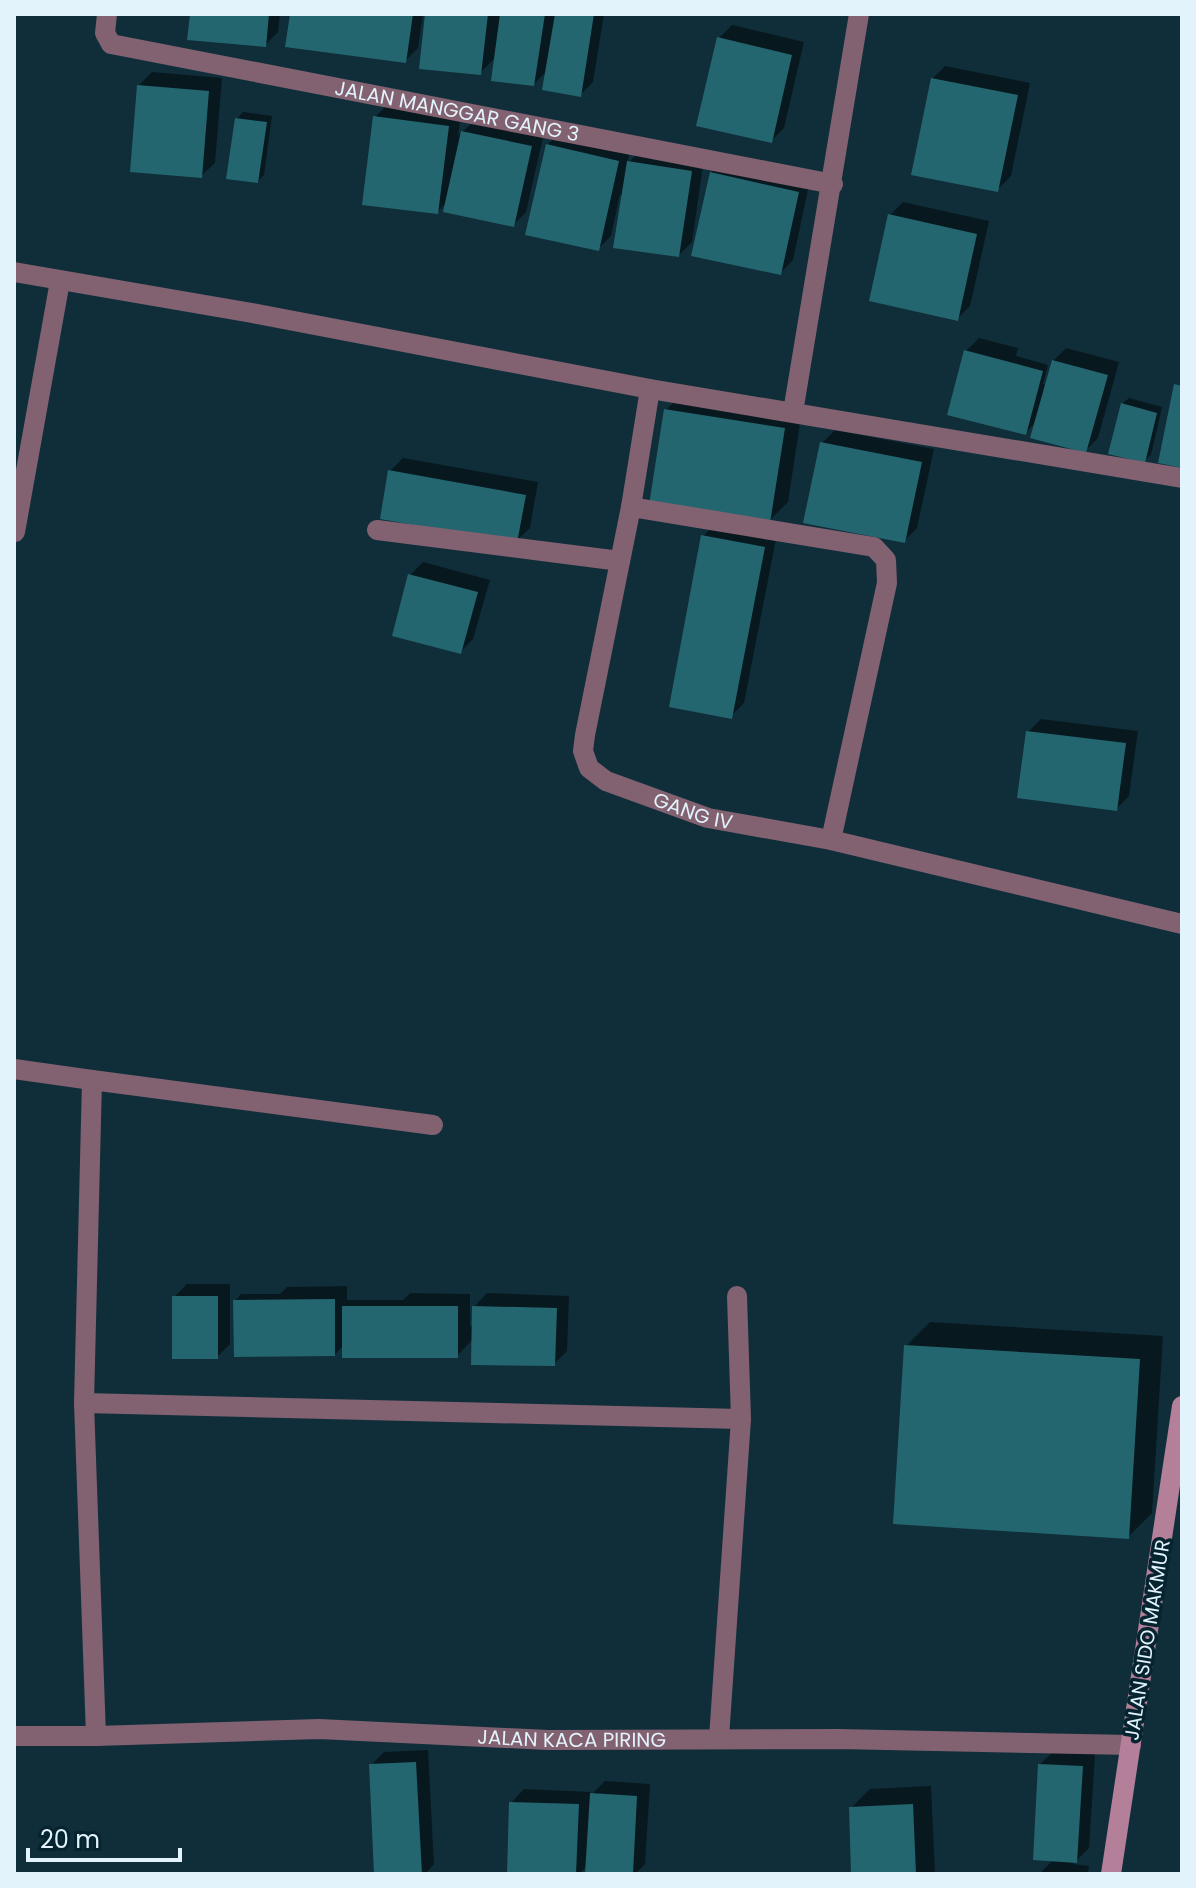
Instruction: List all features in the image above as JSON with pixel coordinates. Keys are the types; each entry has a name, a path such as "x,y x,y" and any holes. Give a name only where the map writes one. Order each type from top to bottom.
{"main road":[{"name":"JALAN SIDO MAKMUR","path":"1111,1874 1182,1406"}],"street":[{"name":"JALAN MANGGAR GANG 3","path":"107,14 105,33 111,44 833,184"},
{"path":"793,412 859,14"},
{"path":"14,272 252,313 650,389 1182,478"},
{"path":"15,532 60,281"},
{"name":"GANG IV","path":"650,389 631,507 585,735 583,751 589,768 606,781 708,818 831,840 1182,924"},
{"path":"631,507 874,547 886,560 887,583 831,840"},
{"path":"377,530 620,561"},
{"path":"14,1069 433,1125"},
{"path":"92,1080 84,1403 96,1736"},
{"path":"719,1738 741,1419 737,1296"},
{"path":"84,1403 741,1419"},
{"name":"JALAN KACA PIRING","path":"14,1736 319,1729 548,1740 719,1738 1131,1745"}],"building":[{"path":"190,14 269,14 266,47 187,40"},
{"path":"290,14 413,14 406,63 285,47"},
{"path":"425,14 488,14 481,75 419,69"},
{"path":"500,14 545,14 534,86 491,81"},
{"path":"555,14 594,14 581,97 542,90"},
{"path":"717,37 792,55 772,143 696,126"},
{"path":"931,78 1018,95 998,192 911,175"},
{"path":"137,85 209,91 202,178 130,172"},
{"path":"373,116 449,126 438,214 362,205"},
{"path":"235,118 267,122 258,183 226,179"},
{"path":"461,131 532,146 514,227 443,212"},
{"path":"546,144 619,161 599,251 525,235"},
{"path":"627,161 692,171 679,257 613,248"},
{"path":"710,172 799,192 781,275 691,256"},
{"path":"888,214 977,234 958,321 869,301"},
{"path":"964,350 1043,371 1026,435 947,415"},
{"path":"1052,360 1108,375 1086,453 1030,438"},
{"path":"1174,384 1182,386 1182,468 1158,463"},
{"path":"1121,403 1157,413 1145,463 1108,454"},
{"path":"664,409 785,428 770,523 649,505"},
{"path":"820,442 922,462 905,543 803,523"},
{"path":"388,470 526,495 517,543 380,519"},
{"path":"701,535 765,547 732,719 669,707"},
{"path":"408,574 478,592 461,654 392,636"},
{"path":"1026,731 1126,743 1117,811 1017,798"},
{"path":"172,1296 218,1296 218,1359 172,1359"},
{"path":"335,1299 335,1356 234,1357 233,1300"},
{"path":"342,1306 458,1306 458,1358 342,1358"},
{"path":"472,1306 557,1308 555,1366 471,1365"},
{"path":"904,1345 1140,1359 1129,1539 893,1524"},
{"path":"416,1762 422,1874 374,1874 369,1764"},
{"path":"1038,1764 1083,1766 1077,1863 1033,1860"},
{"path":"590,1793 637,1796 633,1874 585,1874"},
{"path":"509,1802 579,1804 576,1874 507,1874"},
{"path":"913,1804 916,1874 851,1874 849,1807"}]}
